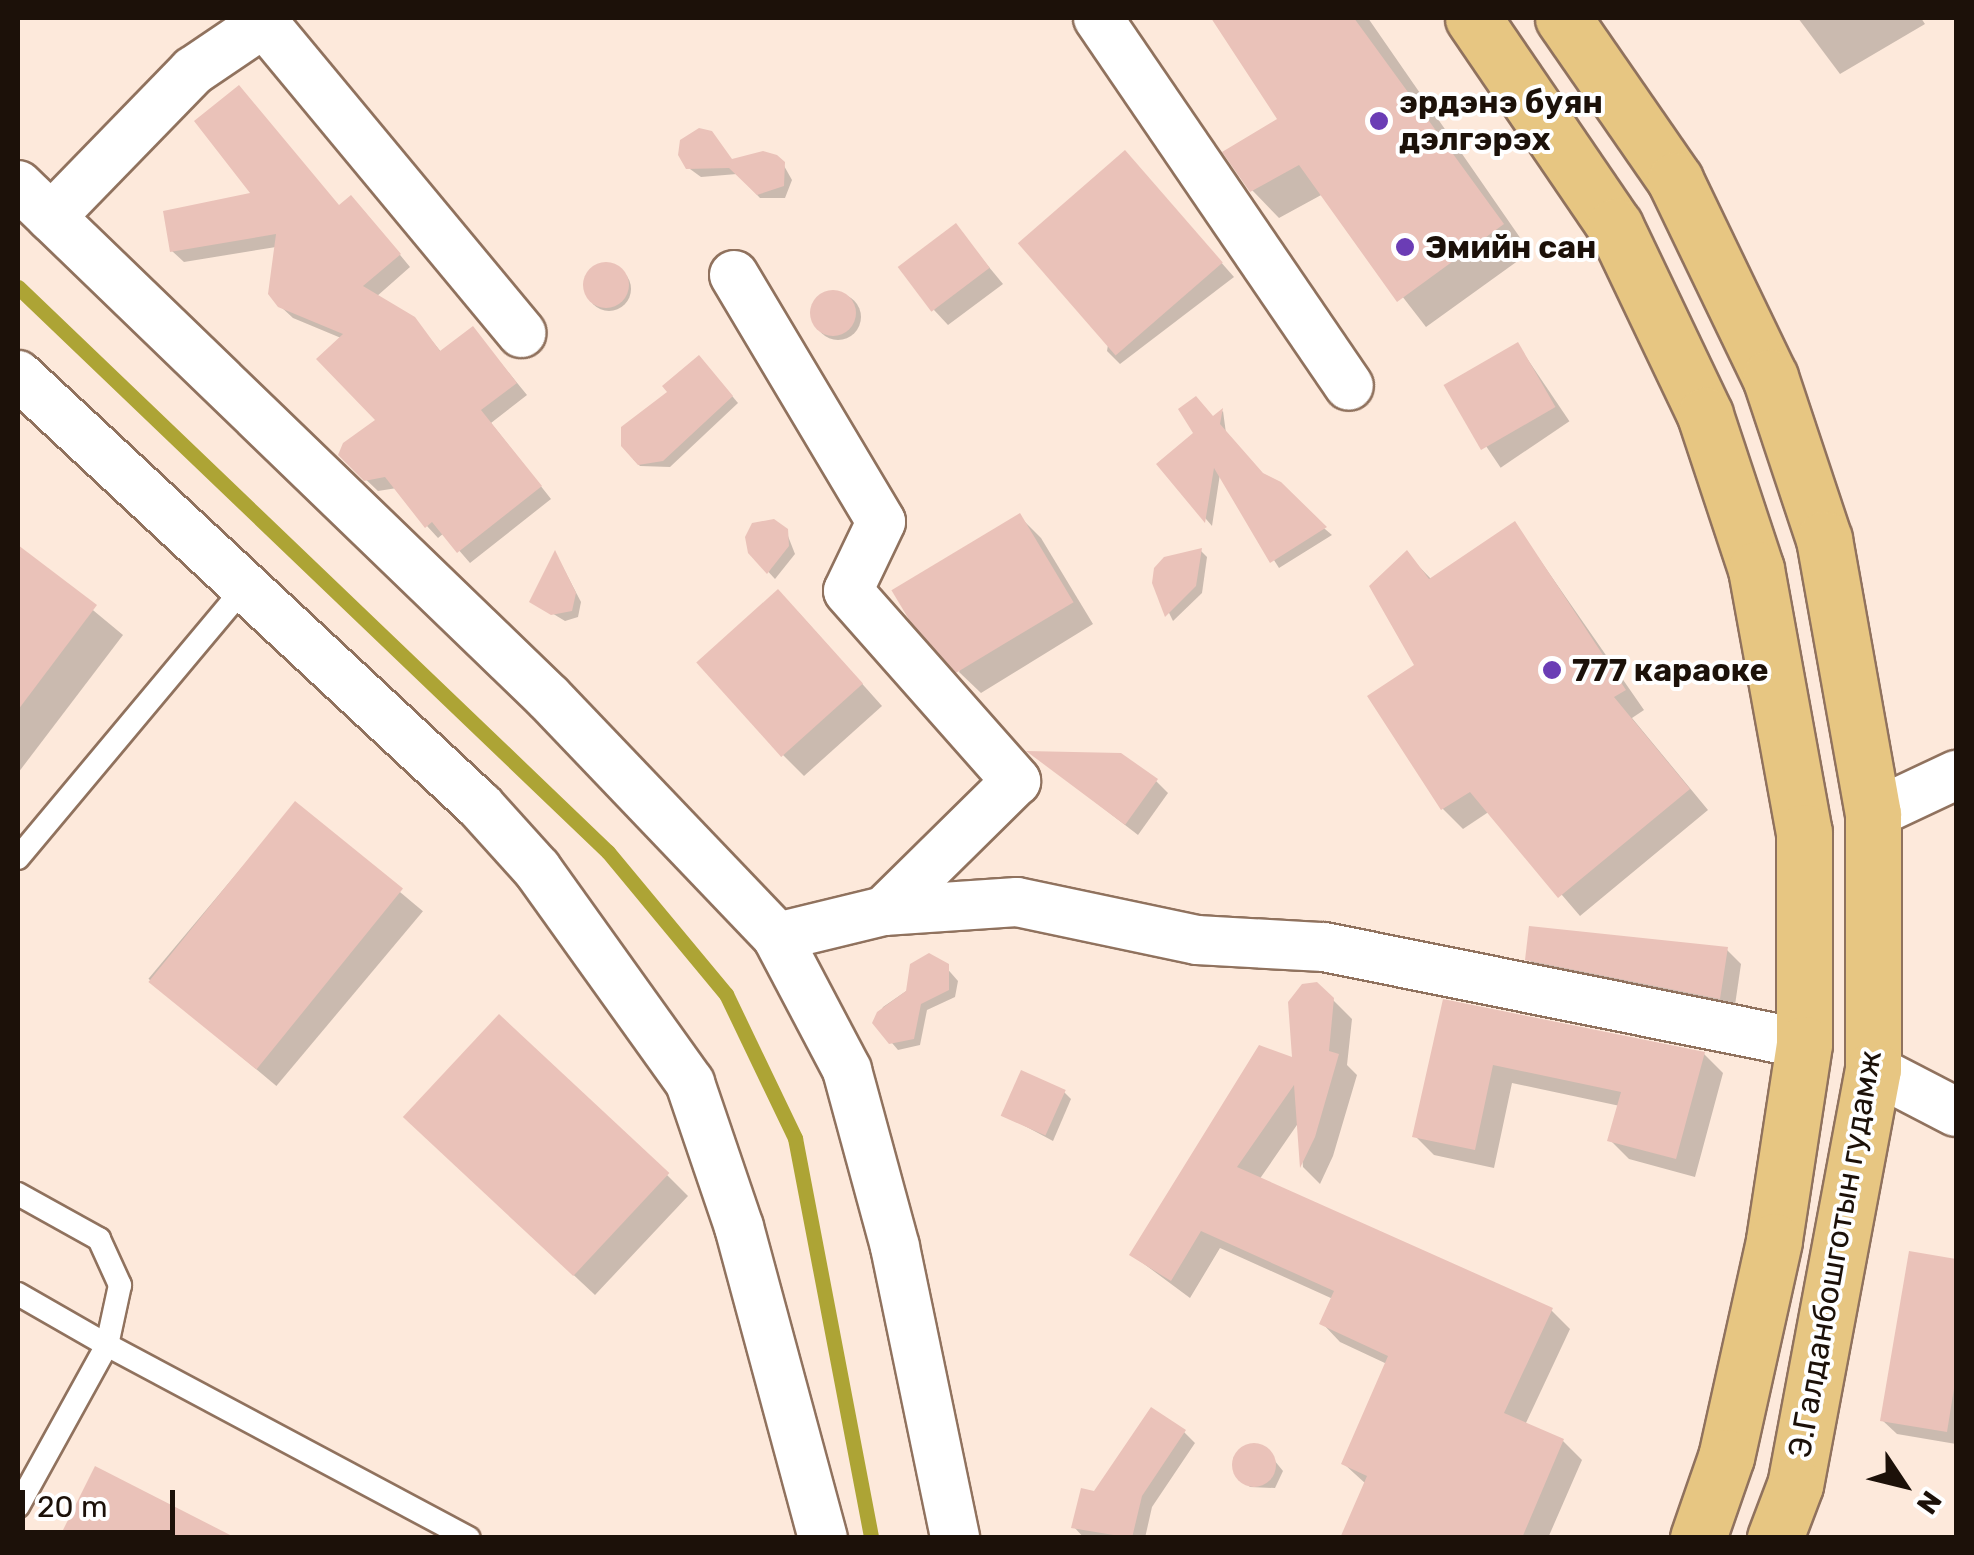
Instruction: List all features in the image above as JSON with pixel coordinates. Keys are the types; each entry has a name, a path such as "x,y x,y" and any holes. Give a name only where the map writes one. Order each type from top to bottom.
{"main road":[{"name":"Э.Галданбошготын гудамж","path":"1473,18 1615,226 1705,415 1756,569 1804,832 1804,1044 1774,1241 1726,1457 1698,1538"},
{"name":"Э.Галданбошготын гудамж","path":"1563,18 1675,180 1770,377 1824,539 1873,814 1873,1069 1794,1485 1775,1538"}],"street":[{"path":"1098,18 1349,386"},
{"path":"522,332 264,23 193,71 34,201 549,698 777,937 847,1070 895,1247 956,1538"},
{"path":"734,275 881,522 848,591 1016,781 884,911"},
{"path":"18,376 243,590 480,806 537,869 690,1083 740,1227 824,1538"},
{"path":"1873,814 1956,775"},
{"path":"777,937 884,911 1017,902 1197,940 1324,947 1804,1044"},
{"path":"1873,1069 1956,1112"}],"lane":[{"path":"18,858 243,590"},
{"path":"18,1194 100,1238 120,1285 107,1344 18,1506"},
{"path":"18,1294 469,1538"}],"building":[{"path":"1211,18 1354,18 1504,224 1397,302 1299,165 1250,192 1222,152 1277,119"},
{"path":"239,85 339,205 351,195 401,254 363,286 415,317 440,351 473,326 517,383 481,410 542,486 457,553 432,522 425,528 385,477 364,481 338,455 343,443 375,420 316,359 343,334 278,307 268,294 276,234 170,252 163,211 250,193 194,121"},
{"path":"699,128 712,131 732,159 763,151 777,155 785,162 784,186 757,195 729,168 686,169 678,155 680,140"},
{"path":"1125,150 1223,262 1116,356 1018,243"},
{"path":"956,223 990,268 931,312 898,267"},
{"path":"606,262 622,269 629,285 622,301 606,308 590,301 583,285 590,269"},
{"path":"833,290 849,297 856,313 849,329 833,336 817,329 810,313 817,297"},
{"path":"1518,342 1556,407 1481,450 1444,385"},
{"path":"699,355 733,396 663,461 638,465 621,446 621,427 667,392 662,386"},
{"path":"1196,396 1213,416 1223,408 1220,424 1263,473 1281,482 1327,527 1270,563 1214,468 1205,523 1156,464 1193,433 1178,409"},
{"path":"1020,513 1074,602 945,679 891,590"},
{"path":"774,519 788,529 789,546 767,574 748,553 745,537 752,523"},
{"path":"1515,521 1626,690 1614,697 1690,789 1558,898 1470,792 1441,810 1367,696 1414,665 1369,586 1407,550 1429,579"},
{"path":"18,545 97,605 18,710"},
{"path":"1202,548 1196,586 1165,617 1152,583 1154,568 1164,557"},
{"path":"555,550 576,593 572,611 551,615 529,602"},
{"path":"778,589 863,683 781,757 696,663"},
{"path":"1026,751 1121,753 1158,779 1125,825"},
{"path":"295,801 403,888 256,1070 148,982"},
{"path":"1529,926 1728,947 1720,999 1525,960"},
{"path":"929,953 949,964 949,990 921,1004 914,1039 889,1044 872,1023 877,1012 906,991 910,964"},
{"path":"1317,982 1334,998 1329,1051 1339,1054 1315,1137 1300,1168 1294,1085 1237,1167 1553,1308 1504,1413 1564,1439 1522,1538 1340,1538 1367,1476 1341,1464 1388,1356 1319,1324 1334,1291 1201,1231 1171,1281 1129,1255 1259,1045 1292,1057 1288,1002 1302,984"},
{"path":"1443,999 1705,1052 1676,1159 1607,1141 1621,1092 1493,1065 1475,1150 1412,1137"},
{"path":"499,1014 669,1173 573,1276 403,1117"},
{"path":"1021,1070 1066,1090 1045,1136 1001,1116"},
{"path":"1909,1251 1956,1259 1956,1376 1947,1432 1880,1421"},
{"path":"1151,1407 1186,1430 1142,1496 1132,1538 1071,1528 1081,1488 1094,1491"},
{"path":"1254,1443 1269,1450 1276,1465 1269,1480 1254,1487 1239,1480 1232,1465 1239,1450"},
{"path":"95,1466 236,1538 59,1538"}],"waterway":[{"path":"18,287 608,852 726,994 795,1138 871,1538"}],"place":[{"name":"эрдэнэ буян дэлгэрэх","path":"1379,121"},
{"name":"Эмийн сан","path":"1405,247"},
{"name":"777 караоке","path":"1552,670"}]}
